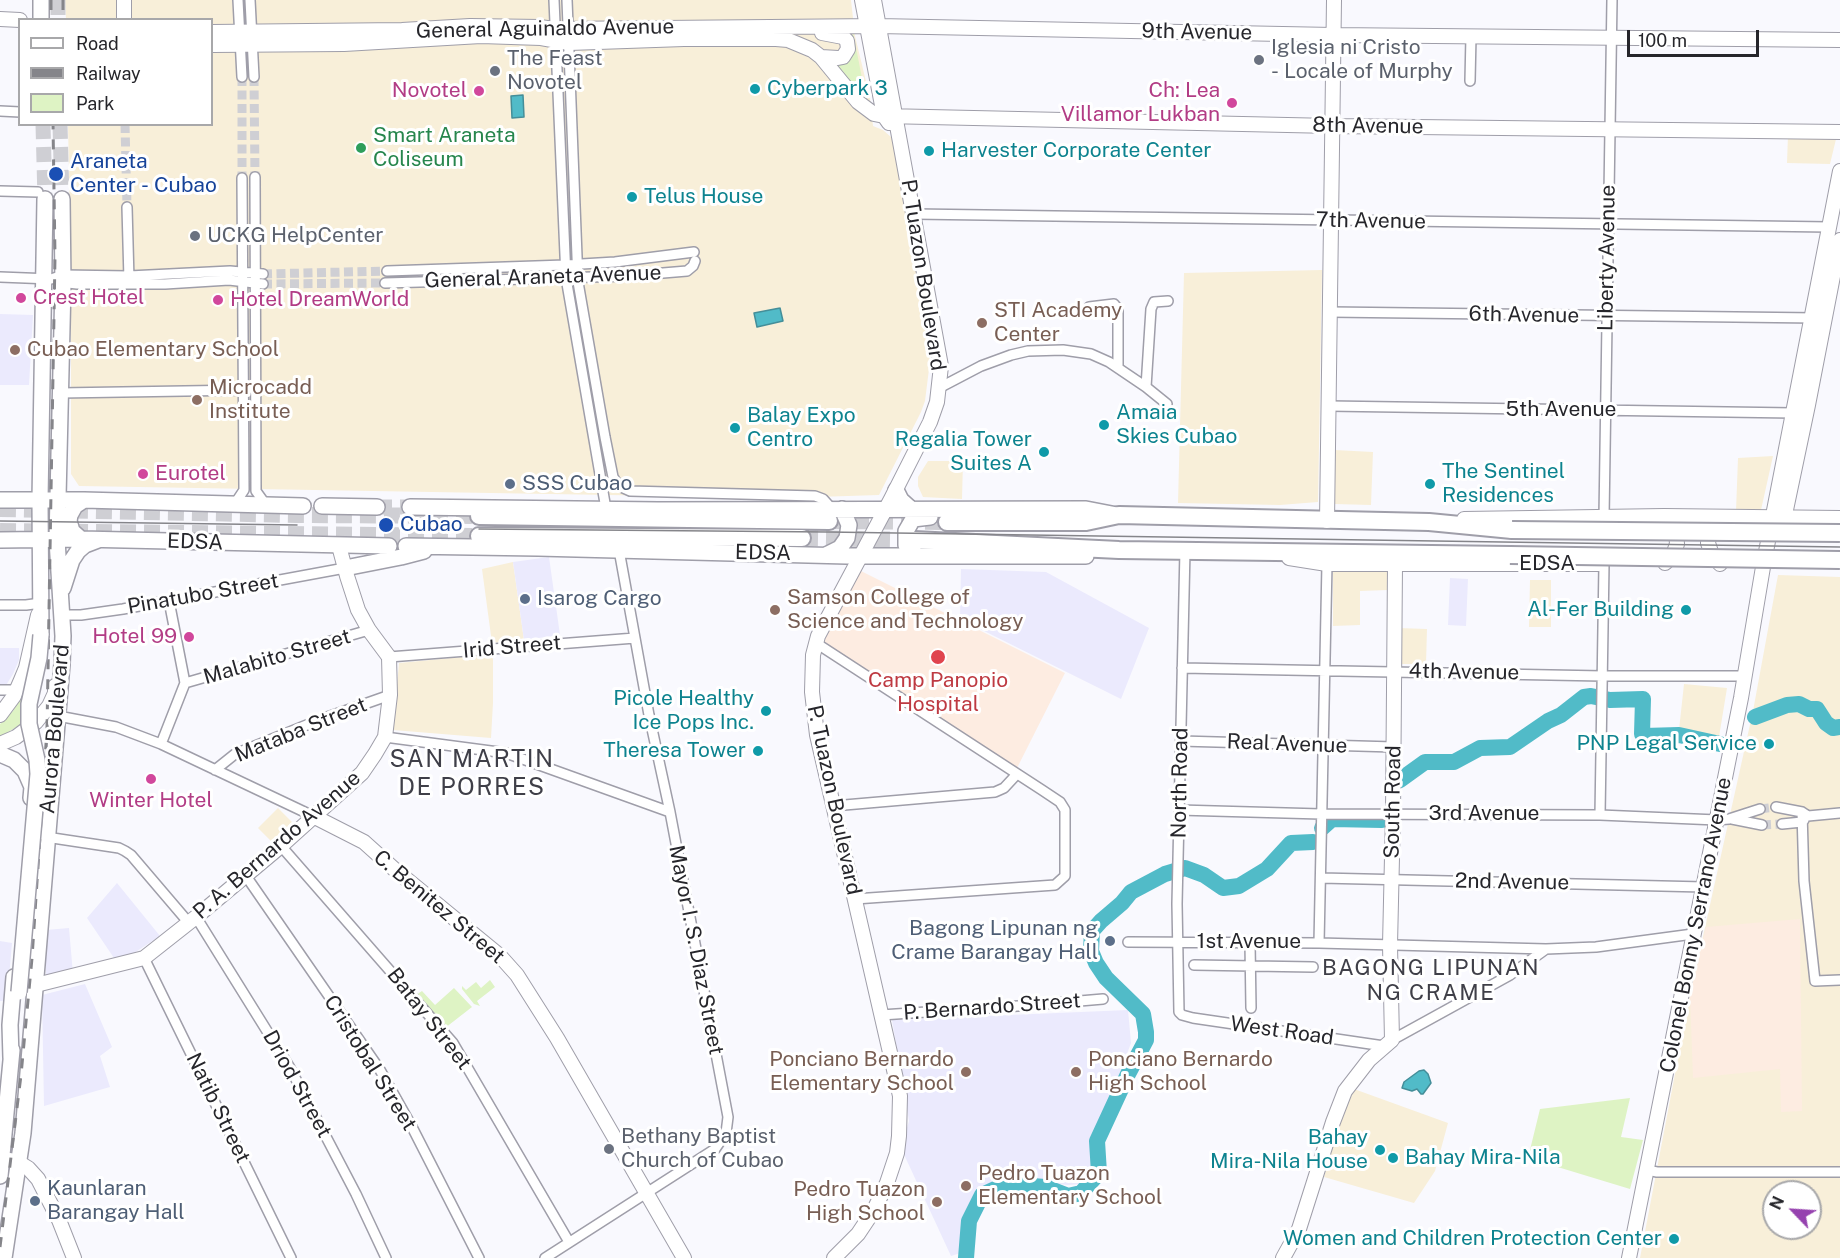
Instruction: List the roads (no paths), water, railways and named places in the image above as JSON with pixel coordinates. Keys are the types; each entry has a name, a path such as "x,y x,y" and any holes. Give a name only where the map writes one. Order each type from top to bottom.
{"highway":[{"name":"EDSA","path":"479,516 834,513"},
{"name":"EDSA","path":"946,515 1086,522 1119,515 1429,522 1512,530 1840,533"},
{"name":"EDSA","path":"479,536 802,538"},
{"name":"EDSA","path":"915,548 1840,560"}],"main road":[{"path":"41,0 41,18"},
{"name":"Aurora Boulevard","path":"2,1257 23,1133 63,636 57,540 60,393 56,279 42,195"},
{"name":"Aurora Boulevard","path":"0,1176 38,774 29,724 29,704 39,658 41,635 40,500 62,199"},
{"path":"896,490 901,500 910,509"},
{"path":"6,541 28,531 33,524 34,517 33,511 26,503 8,500"},
{"name":"EDSA","path":"8,500 303,506"},
{"path":"81,539 72,531 70,515 75,506 84,500"},
{"path":"322,506 377,507"},
{"name":"EDSA","path":"410,507 834,513 910,509 946,515"},
{"path":"826,555 840,548 847,538 849,525 834,513"},
{"path":"915,548 908,549 905,542 910,522 916,518 946,515"},
{"path":"60,597 66,575 78,551 99,539"},
{"name":"EDSA","path":"6,541 99,539 389,546"},
{"name":"EDSA","path":"406,546 861,556 915,548"},
{"path":"345,568 417,554 434,547"},
{"path":"0,754 19,764 31,780 32,786 5,1027 11,1058"}],"street":[{"path":"124,0 124,18"},
{"path":"238,0 254,77"},
{"path":"242,77 250,0"},
{"path":"554,0 562,35 578,277 612,474 619,486 635,492 815,496 823,500 834,513"},
{"path":"567,0 562,35 565,266 606,509"},
{"path":"861,0 872,26 890,117"},
{"path":"872,26 874,0"},
{"path":"1327,521 1334,0"},
{"name":"Liberty Avenue","path":"1604,517 1611,0"},
{"path":"0,19 18,20"},
{"name":"General Aguinaldo Avenue","path":"213,45 247,38 470,26 540,27 562,35 788,40 799,43 821,57 858,102 874,114 890,117"},
{"path":"804,26 821,33 843,37 848,41 848,49 843,57 821,57"},
{"name":"General Aguinaldo Avenue","path":"562,35 804,26 872,26"},
{"name":"9th Avenue","path":"872,26 1333,35 1840,40"},
{"name":"General Aguinaldo Avenue","path":"213,32 247,38"},
{"path":"1470,81 1471,36"},
{"path":"0,111 18,112"},
{"name":"8th Avenue","path":"890,117 1332,126 1840,132"},
{"name":"P. Tuazon Boulevard","path":"834,1258 858,1234 874,1210 887,1183 897,1153 901,1118 896,1071 817,735 812,692 813,655 818,636 930,422 939,388 940,357 900,134 890,117"},
{"name":"Colonel Bonny Serrano Avenue","path":"1779,517 1788,499 1809,405 1829,227 1840,171"},
{"path":"255,177 259,279 255,390 256,490 266,505"},
{"path":"234,505 244,490 242,178"},
{"path":"0,191 42,195"},
{"path":"127,207 129,280"},
{"name":"7th Avenue","path":"914,214 1829,227"},
{"name":"Colonel Bonny Serrano Avenue","path":"1629,1258 1693,934 1723,820 1759,590 1779,517 1788,413 1840,240"},
{"name":"General Araneta Avenue","path":"385,283 622,276 687,271 693,266 695,256 565,266 387,271"},
{"path":"0,277 129,280 230,271 242,277 259,279"},
{"path":"1146,387 1151,309 1154,302 1168,301"},
{"path":"1089,307 1114,304 1118,309 1118,367"},
{"name":"6th Avenue","path":"1330,312 1818,318"},
{"path":"939,388 981,366 1011,355 1054,349 1091,354 1118,367 1167,404"},
{"path":"60,393 255,390"},
{"name":"5th Avenue","path":"1329,406 1788,413"},
{"path":"244,486 256,486"},
{"path":"1788,499 1810,517"},
{"path":"1660,565 1673,555 1678,540 1675,528 1664,516"},
{"name":"EDSA","path":"1429,522 1470,519 1664,516 1840,518"},
{"path":"1724,566 1714,559 1708,543 1712,528 1725,517"},
{"path":"339,546 358,610 369,630 389,657"},
{"name":"Mayor I. S. Diaz Street","path":"545,1258 715,1149 726,1133 728,1117 670,812 650,722 619,550"},
{"name":"North Road","path":"1182,1015 1179,1007 1177,904 1185,550"},
{"name":"EDSA","path":"1254,552 1328,564 1840,567"},
{"path":"1319,943 1328,564"},
{"path":"1600,815 1604,564"},
{"name":"South Road","path":"1388,1043 1395,565"},
{"name":"Pinatubo Street","path":"61,617 169,601 345,568"},
{"path":"161,744 185,683 169,601"},
{"path":"0,605 40,604 26,668 17,690 0,715"},
{"name":"Malabito Street","path":"185,683 369,630"},
{"name":"Irid Street","path":"389,657 635,638"},
{"path":"816,643 1060,802 1065,810 1065,876 1055,885 855,900"},
{"name":"P. A. Bernardo Avenue","path":"36,985 144,958 246,876 362,773 385,737 391,677 389,657"},
{"path":"0,744 26,730 49,706 55,693 59,664"},
{"name":"4th Avenue","path":"1182,668 1602,676 1745,676"},
{"path":"0,690 17,690"},
{"name":"Mataba Street","path":"215,770 235,754 319,720 390,695"},
{"name":"C. Benitez Street","path":"58,716 116,727 161,744 364,842 500,956 517,975 557,1038 684,1258"},
{"path":"385,737 506,753 670,812"},
{"name":"Real Avenue","path":"1180,741 1394,747"},
{"path":"833,806 995,792 1004,788 1017,774"},
{"path":"1776,807 1804,816"},
{"path":"1723,820 1760,809"},
{"name":"3rd Avenue","path":"1179,810 1321,814 1600,815 1745,820 1762,825"},
{"path":"1782,824 1804,816 1840,813"},
{"path":"1804,816 1804,881 1815,981 1840,980"},
{"name":"Driod Street","path":"46,837 125,851 193,920 290,1068 356,1194 386,1258"},
{"name":"Batay Street","path":"280,846 453,1043 465,1060 569,1242"},
{"name":"Cristobal Street","path":"246,876 380,1070 479,1258"},
{"name":"2nd Avenue","path":"1320,878 1704,887"},
{"name":"1st Avenue","path":"1128,942 1319,943 1546,949 1596,947 1693,934"},
{"path":"1250,942 1251,1008"},
{"path":"1283,1258 1299,1230 1345,1091 1369,1060 1388,1043 1510,975 1546,949"},
{"name":"Natib Street","path":"144,958 291,1258"},
{"path":"1194,965 1313,967"},
{"name":"P. Bernardo Street","path":"881,1015 1103,999"},
{"name":"West Road","path":"1182,1015 1388,1043"},
{"path":"2,1158 18,1162 28,1168 47,1194 74,1258"},
{"path":"1647,1170 1657,1172 1840,1172"}],"water":[{"path":"523,95 524,117 512,118 511,96"},
{"path":"780,308 783,321 757,327 754,313"},
{"path":"1424,1070 1431,1083 1423,1094 1417,1089 1412,1091 1402,1088 1404,1082"}],"waterway":[{"path":"1400,780 1425,762 1454,762 1480,748 1510,747 1548,721 1561,715 1584,697 1591,696 1610,700 1643,699 1642,734 1644,736 1679,735 1720,744"},
{"path":"1755,717 1787,705 1799,704 1809,709 1817,709 1826,723 1833,728 1840,727"},
{"path":"1322,828 1332,819 1382,820"},
{"path":"966,1258 969,1221 982,1195 1006,1184 1045,1187 1068,1196 1081,1193 1099,1173 1097,1141 1146,1040 1146,1032 1143,1014 1106,978 1096,963 1091,951 1092,931 1131,892 1165,874 1185,868 1204,875 1223,888 1239,886 1267,869 1291,843 1313,842"}],"tunnel":[{"path":"58,0 58,18"},
{"path":"242,77 242,178"},
{"path":"254,77 255,177"},
{"path":"43,126 45,199"},
{"path":"60,126 62,199"},
{"path":"125,126 127,207"},
{"path":"263,274 387,271"},
{"path":"263,284 385,283"},
{"path":"377,507 410,507"},
{"path":"0,509 479,516"},
{"path":"829,521 947,522"},
{"path":"0,531 479,536"},
{"path":"802,538 914,540"},
{"path":"1760,809 1776,807"},
{"path":"1762,825 1782,824"}],"tram line":[{"path":"0,521 297,525"},
{"path":"479,529 1840,547"}],"railway":[{"path":"51,0 51,18"},
{"path":"63,0 63,18"},
{"path":"0,1247 21,1075 32,958 47,729 55,256 53,126"}],"place":[{"name":"Iglesia ni Cristo - Locale of Murphy","path":"1259,60"},
{"name":"The Feast Novotel","path":"495,71"},
{"name":"Cyberpark 3","path":"755,89"},
{"name":"Novotel","path":"479,91"},
{"name":"Ch: Lea Villamor Lukban","path":"1232,103"},
{"name":"Smart Araneta Coliseum","path":"361,148"},
{"name":"Harvester Corporate Center","path":"929,151"},
{"name":"Araneta Center - Cubao","path":"56,174"},
{"name":"Telus House","path":"632,197"},
{"name":"UCKG HelpCenter","path":"195,236"},
{"name":"Crest Hotel","path":"21,298"},
{"name":"Hotel DreamWorld","path":"218,300"},
{"name":"STI Academy Center","path":"982,323"},
{"name":"Cubao Elementary School","path":"15,350"},
{"name":"Microcadd Institute","path":"197,400"},
{"name":"Amaia Skies Cubao","path":"1104,425"},
{"name":"Balay Expo Centro","path":"735,428"},
{"name":"Regalia Tower Suites A","path":"1044,452"},
{"name":"Eurotel","path":"143,474"},
{"name":"SSS Cubao","path":"510,484"},
{"name":"The Sentinel Residences","path":"1430,484"},
{"name":"Cubao","path":"386,525"},
{"name":"Isarog Cargo","path":"525,599"},
{"name":"Samson College of Science and Technology","path":"775,610"},
{"name":"Al-Fer Building","path":"1686,610"},
{"name":"Hotel 99","path":"189,637"},
{"name":"Camp Panopio Hospital","path":"938,657"},
{"name":"Picole Healthy Ice Pops Inc.","path":"766,711"},
{"name":"PNP Legal Service","path":"1769,744"},
{"name":"Theresa Tower","path":"758,751"},
{"name":"Winter Hotel","path":"151,779"},
{"name":"Bagong Lipunan ng Crame Barangay Hall","path":"1110,941"},
{"name":"Ponciano Bernardo Elementary School","path":"966,1072"},
{"name":"Ponciano Bernardo High School","path":"1076,1072"},
{"name":"Bethany Baptist Church of Cubao","path":"609,1149"},
{"name":"Bahay Mira-Nila House","path":"1380,1150"},
{"name":"Bahay Mira-Nila","path":"1393,1158"},
{"name":"Pedro Tuazon Elementary School","path":"966,1186"},
{"name":"Kaunlaran Barangay Hall","path":"35,1201"},
{"name":"Pedro Tuazon High School","path":"937,1202"},
{"name":"Women and Children Protection Center","path":"1674,1239"}],"district":[{"name":"SAN MARTIN DE PORRES","path":"472,774"},
{"name":"BAGONG LIPUNAN NG CRAME","path":"1431,980"}]}
